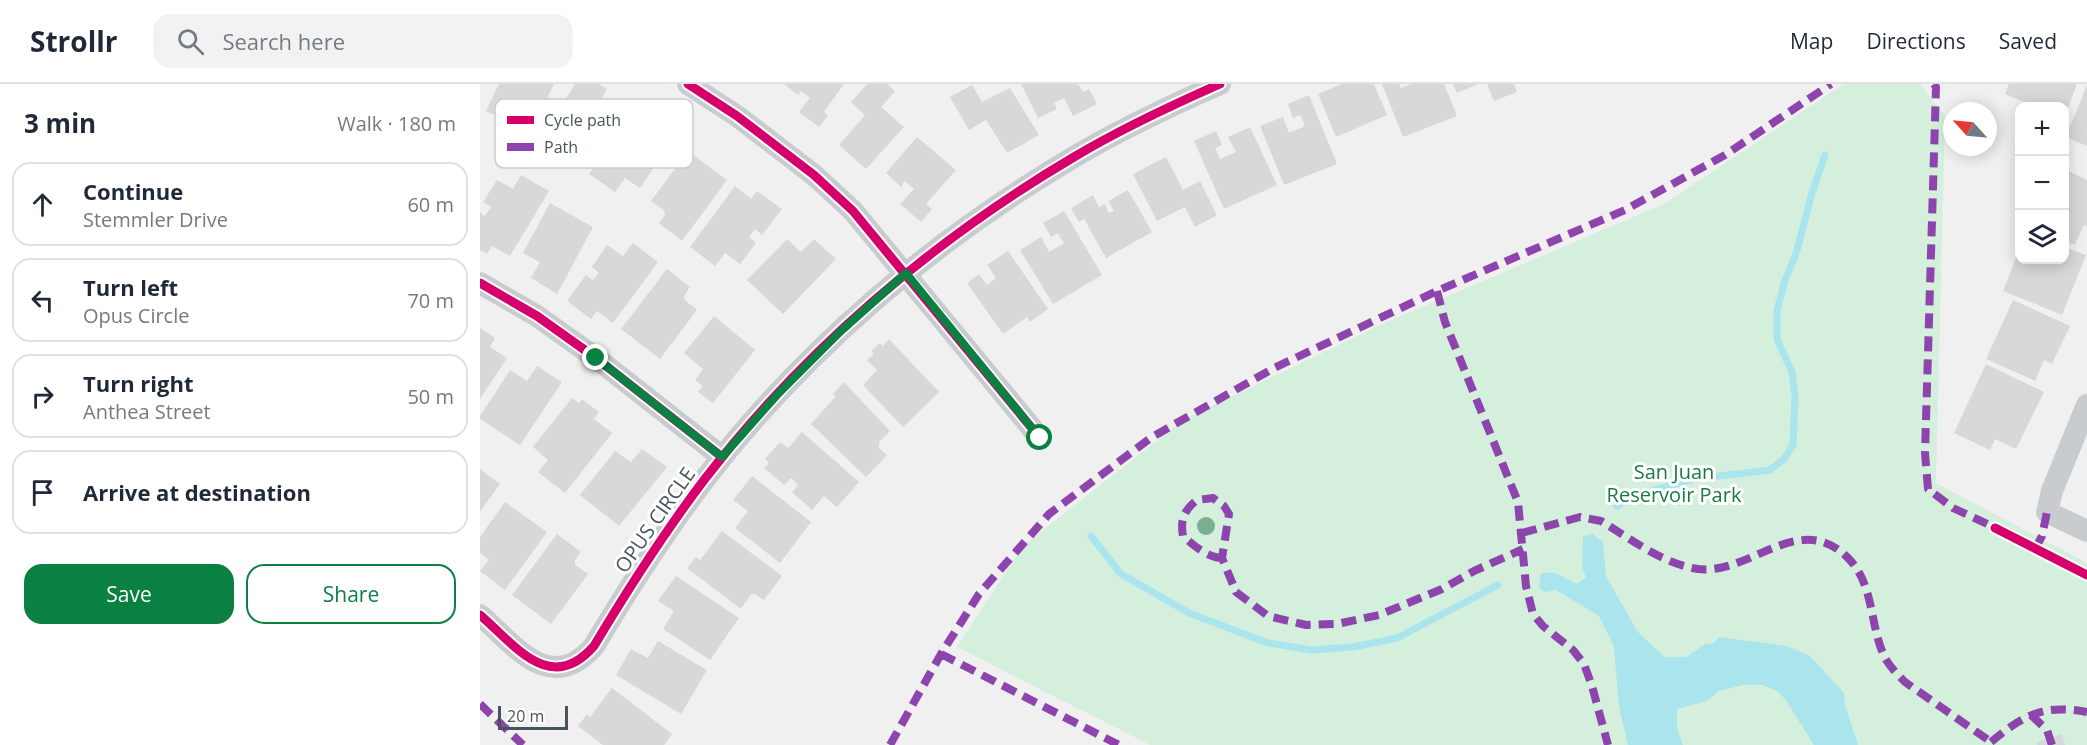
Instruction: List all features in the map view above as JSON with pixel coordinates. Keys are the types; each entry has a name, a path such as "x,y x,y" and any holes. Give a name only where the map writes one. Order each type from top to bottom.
{"street":[{"path":"688,84 737,116 814,175 853,211 1040,438"},
{"name":"OPUS CIRCLE","path":"480,615 526,657 542,665 555,668 570,666 584,658 594,646 651,554 722,457 777,395 841,331 906,273 999,204 1075,156 1155,113 1220,84"},
{"path":"480,283 537,316 596,358 722,457"},
{"path":"2087,405 2052,491 2047,512 2087,531"}],"green space":[{"name":"San Juan Reservoir Park","path":"1844,84 1920,84 1943,113 1944,156 1936,483 2087,563 2087,745 1150,745 957,647 1023,546 1183,420 1380,325 1664,204"}],"water":[{"path":"1593,534 1603,542 1606,576 1637,631 1665,657 1686,657 1705,644 1714,643 1719,637 1787,646 1810,656 1844,693 1845,705 1858,745 1814,745 1785,699 1777,691 1762,685 1743,685 1719,691 1707,701 1677,709 1677,728 1683,745 1628,745 1619,707 1614,647 1599,616 1556,590 1545,592 1539,588 1541,573 1555,573 1577,584 1586,577 1582,567 1583,536"}],"building":[{"path":"499,84 554,84 547,99 495,99 495,115 486,111"},
{"path":"575,84 599,84 607,89 601,99 566,99"},
{"path":"784,84 844,84 824,112 828,115 819,127 799,112 810,98 801,91 798,95"},
{"path":"867,84 887,84 895,91 881,107 904,127 866,169 839,145 865,115 851,102"},
{"path":"1021,84 1078,84 1083,92 1089,89 1097,104 1073,116 1064,98 1054,103 1057,109 1038,118"},
{"path":"1342,84 1374,84 1387,115 1336,137 1318,94"},
{"path":"1382,84 1399,84 1401,88 1411,84 1444,84 1457,116 1403,137"},
{"path":"1453,84 1478,84 1457,93"},
{"path":"1487,84 1514,84 1517,92 1494,101"},
{"path":"2009,84 2077,84 2069,105 2069,102 2025,102 2005,94"},
{"path":"972,85 982,102 1010,88 1039,135 1007,153 986,120 969,130 950,97"},
{"path":"2087,85 2087,146 2069,138 2069,130"},
{"path":"1309,95 1337,164 1284,185 1260,126 1283,117 1289,133 1305,126 1300,115 1293,118 1288,104"},
{"path":"1250,127 1277,185 1224,209 1194,141 1216,131 1222,145 1215,148 1220,159 1236,152 1228,137"},
{"path":"917,137 956,170 926,204 932,209 921,222 900,204 914,189 905,181 901,187 886,173"},
{"path":"693,155 727,180 682,241 659,223 665,215 664,210 651,201 675,168 693,168"},
{"path":"1166,157 1183,190 1200,181 1217,215 1195,227 1185,207 1157,221 1133,174"},
{"path":"593,168 654,168 640,188 625,178 615,192 589,174"},
{"path":"2069,171 2087,180 2087,227 2084,225 2075,245 2069,243"},
{"path":"521,175 549,191 510,256 492,246 487,254 480,250 480,212 485,216 491,207 483,202 497,180 513,189"},
{"path":"735,186 751,199 757,191 782,209 762,235 755,229 749,237 756,243 740,264 725,253 715,266 690,247"},
{"path":"1128,190 1152,232 1106,258 1084,219 1079,222 1071,208 1093,195 1099,207 1105,204 1109,213 1114,211 1108,201"},
{"path":"550,203 593,227 557,294 531,278 540,262 523,253"},
{"path":"1064,211 1102,275 1053,304 1020,250 1041,237 1049,252 1064,243 1058,233 1051,237 1043,223"},
{"path":"787,239 801,252 814,239 836,259 783,314 747,280"},
{"path":"633,243 658,262 613,323 597,311 591,319 567,301 586,275 593,280 599,273 592,267 607,245 623,256"},
{"path":"2069,249 2086,255 2062,315 2003,291 2015,260 2015,264 2069,264"},
{"path":"1008,251 1048,309 1030,322 1027,317 1003,334 967,283 979,274 987,285 996,278 987,265"},
{"path":"667,269 690,287 684,296 685,300 697,310 660,359 621,329"},
{"path":"2013,300 2070,326 2052,364 2044,360 2035,381 1986,359"},
{"path":"714,316 755,350 713,403 698,392 703,386 695,380 703,369 684,353"},
{"path":"480,328 495,338 490,347 507,358 480,399"},
{"path":"889,339 939,392 903,427 863,385 877,370 867,360 874,354 871,351 880,343 883,346"},
{"path":"1986,364 2044,392 2016,449 1995,439 1990,450 1954,433"},
{"path":"537,366 562,382 520,445 480,419 480,416 510,370 527,381"},
{"path":"844,382 890,431 879,442 879,448 887,455 866,477 811,424 836,396 833,394"},
{"path":"572,398 579,403 582,399 599,412 594,419 612,433 565,493 538,472 548,460 533,447"},
{"path":"802,432 859,482 837,507 824,496 812,510 792,492 798,485 791,478 784,485 764,468 769,463 765,459 780,442 788,448"},
{"path":"642,449 667,467 619,526 580,495 615,451 631,462"},
{"path":"480,469 500,484 480,512"},
{"path":"752,476 811,522 780,563 735,528 748,511 733,500"},
{"path":"505,502 547,532 505,590 480,571 489,560 480,553 480,537"},
{"path":"722,531 782,576 764,600 751,594 741,609 687,568 696,557 700,560"},
{"path":"557,534 581,552 575,560 575,565 588,574 551,624 512,595"},
{"path":"676,576 739,618 710,660 663,629 674,611 658,601"},
{"path":"658,641 707,670 681,714 616,675 631,649 648,658"},
{"path":"612,688 672,734 664,745 603,745 578,726 587,714 590,717"},
{"path":"2062,734 2065,745 2037,745 2037,742"}],"waterway":[{"path":"1617,506 1640,494 1693,479 1770,470 1784,459 1793,445 1795,396 1792,372 1777,339 1777,310 1825,155"},
{"path":"1091,536 1121,574 1189,613 1268,643 1312,650 1353,647 1397,638 1498,585"}],"marked path":[{"path":"890,745 941,654 979,594 1049,514 1152,437 1274,368 1437,291 1625,210 1725,155 1831,84"},
{"path":"1934,84 1936,87 1925,453 1928,489 1953,508 2000,530"},
{"path":"1437,291 1445,322 1518,502 1526,586 1533,614 1543,626 1573,650 1584,664 1608,745"},
{"path":"1222,558 1206,553 1183,536 1184,516 1197,500 1213,498 1224,506 1229,514 1222,558 1236,592 1268,616 1306,625 1337,624 1379,615 1442,589 1474,571 1523,549"},
{"path":"2035,549 2042,536 2047,512"},
{"path":"1522,533 1580,517 1601,521 1672,562 1698,569 1718,568 1737,563 1792,542 1810,540 1829,544 1847,557 1856,568 1867,592 1880,645 1892,668 1905,682 1991,742 1992,745"},
{"path":"941,654 1119,745"},
{"path":"480,704 523,745"},
{"path":"1991,742 2014,725 2035,714 2058,710 2087,712"},
{"path":"2031,715 2047,730 2052,745"}],"cycle path":[{"path":"688,84 737,116 814,175 853,211 1040,438"},
{"path":"480,615 520,651 534,660 548,666 563,666 578,660 594,646 633,582 675,520 743,432 784,386 874,301 921,261 1022,189 1110,137 1220,84"},
{"path":"480,283 537,316 596,358 722,457"},
{"path":"1995,528 2087,575"}],"route":[{"path":"596,358 722,457 777,395 841,331 906,273 1040,438"}]}
